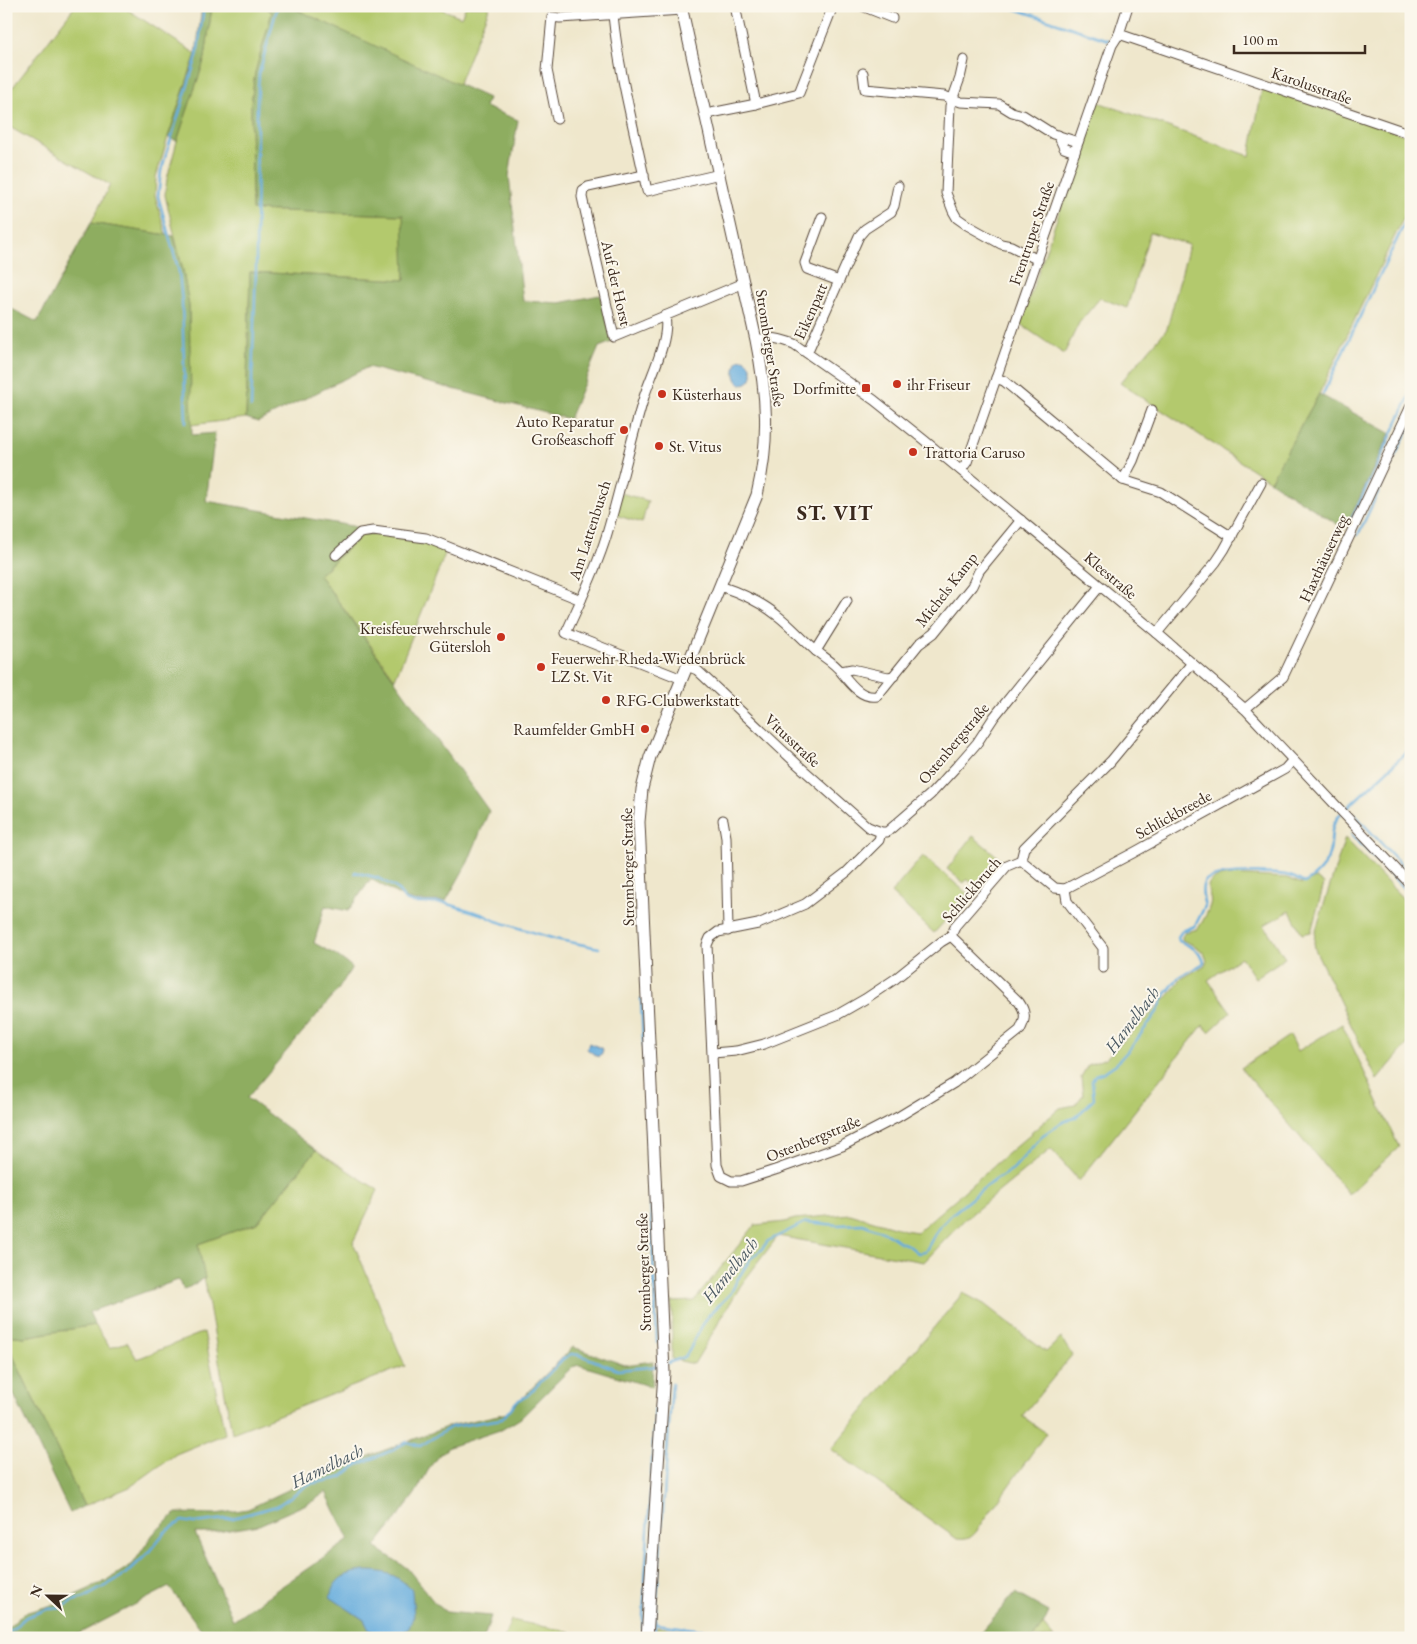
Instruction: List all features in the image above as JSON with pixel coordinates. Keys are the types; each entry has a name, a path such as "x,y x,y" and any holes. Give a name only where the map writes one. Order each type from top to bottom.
{"main road":[{"name":"Stromberger Straße","path":"647,1638 664,1372 639,822 642,789 650,757 757,495 766,442 765,392 756,340 681,8"}],"street":[{"path":"735,6 756,104"},
{"path":"706,114 799,93 833,6"},
{"path":"862,6 892,18"},
{"name":"Frentruper Straße","path":"961,470 967,462 1112,45 1119,34 1128,6"},
{"path":"557,120 547,70 552,17 613,15 681,8"},
{"path":"613,15 615,36 647,191 720,174"},
{"name":"Karolusstraße","path":"1119,34 1411,134"},
{"path":"964,60 950,106 946,193 957,218 1001,244 1011,246 1038,260"},
{"path":"863,73 864,89 944,96 961,102 999,104 1058,135 1078,142"},
{"path":"1058,135 1064,148 1075,152"},
{"name":"Auf der Horst","path":"644,175 588,187 583,190 582,197 614,337 744,283"},
{"name":"Eikenpatt","path":"807,353 859,236 865,229 891,212 898,186"},
{"name":"Eikenpatt","path":"822,218 805,263 807,269 839,281"},
{"name":"Am Lattenbusch","path":"665,316 667,324 655,371 639,413 606,538 566,633 682,679"},
{"name":"Kleestraße","path":"756,340 780,338 794,344 874,400 961,470 1192,663 1245,710 1411,885"},
{"path":"996,378 1004,380 1123,480 1161,492 1232,537"},
{"name":"Haxthäuserweg","path":"1245,710 1283,676 1411,406"},
{"path":"1123,480 1133,461 1152,410"},
{"path":"1156,633 1216,562 1232,537 1261,483"},
{"name":"Michels Kamp","path":"720,586 746,596 778,616 841,671 844,678 864,696 877,696 919,644 934,633 972,586 979,572 1021,520"},
{"path":"336,555 360,533 373,531 426,538 581,600"},
{"name":"Ostenbergstraße","path":"951,936 1025,1010 1025,1021 1020,1030 954,1083 898,1117 842,1146 778,1170 742,1180 730,1181 721,1176 717,1165 707,945 710,938 718,932 758,924 805,904 847,872 880,840 881,832 887,832 894,827 931,794 956,767 1100,586"},
{"path":"816,651 847,601"},
{"name":"Schlickbruch","path":"713,1053 736,1051 764,1044 838,1015 895,979 951,936 956,925 1007,866 1022,860 1024,848 1111,761 1192,663"},
{"name":"Vitusstraße","path":"687,666 697,670 840,804 868,827 881,832"},
{"path":"841,671 852,669 888,677 894,676"},
{"name":"Schlickbreede","path":"1065,889 1278,773 1285,769 1293,760"},
{"path":"723,820 726,837 728,931"},
{"path":"1022,860 1055,888 1065,889 1066,901 1103,948 1103,968"}],"green space":[{"path":"75,6 122,6 196,54 156,177 155,195 166,235 91,223 110,185 6,125 6,82 13,87"},
{"path":"202,6 212,6 205,58 177,141 168,137 196,54"},
{"path":"212,6 264,6 272,12 255,73 251,104 252,210 404,215 405,280 250,272 246,418 191,425 189,306 183,271 165,195 167,179 177,141 205,58"},
{"path":"264,6 289,6 488,98 485,107 518,120 509,176 523,301 560,303 600,295 612,342 599,347 569,419 368,367 258,422 246,418 250,272 405,280 403,215 252,210 251,104 255,73 272,12"},
{"path":"289,6 434,6 461,17 466,6 490,6 458,85"},
{"path":"1262,88 1411,137 1411,202 1319,394 1270,481 1120,383 1167,329 1189,245 1150,232 1127,308 1100,298 1079,323 1064,354 1020,324 1098,102 1250,156"},
{"path":"91,223 174,236 189,306 192,435 215,433 206,501 352,526 373,534 361,535 319,575 489,811 468,862 446,901 415,901 404,898 371,879 348,911 325,906 314,943 336,955 352,967 338,990 247,1098 316,1150 257,1223 198,1244 205,1278 184,1290 178,1280 89,1312 95,1325 24,1337 6,1335 6,306 37,322"},
{"path":"1319,394 1390,433 1345,529 1270,481"},
{"path":"621,493 648,501 642,523 615,515"},
{"path":"373,534 426,542 447,549 395,679 319,575 362,535"},
{"path":"973,836 1003,861 979,889 967,879 964,883 947,869"},
{"path":"1345,838 1411,907 1411,1040 1377,1080 1315,949 1314,942 1315,933"},
{"path":"923,856 969,895 934,933 891,893"},
{"path":"1232,875 1287,878 1302,884 1316,878 1324,884 1311,932 1302,934 1290,911 1264,925 1285,958 1255,978 1241,957 1208,980 1231,1012 1209,1032 1203,1025 1079,1181 1051,1149 964,1220 924,1262 778,1236 741,1285 694,1364 672,1359 672,1302 694,1301 755,1225 850,1214 917,1232 1060,1108 1075,1105 1083,1095 1081,1077 1088,1065 1106,1058 1170,994 1181,979 1207,964 1205,955 1195,946 1182,940 1182,937 1185,932 1198,929 1206,914 1211,903 1208,889 1210,882 1217,878"},
{"path":"1342,1024 1399,1147 1349,1194 1241,1068 1290,1035 1298,1051"},
{"path":"316,1150 378,1190 353,1242 405,1366 232,1433 198,1244 257,1223"},
{"path":"963,1293 984,1304 1046,1352 1061,1338 1072,1355 1022,1416 1046,1433 976,1532 968,1539 957,1539 831,1449"},
{"path":"95,1325 110,1348 127,1342 137,1359 204,1332 225,1434 176,1454 130,1487 84,1506 6,1341 6,1335 24,1337"},
{"path":"6,1341 84,1506 70,1513 6,1378"},
{"path":"573,1347 625,1365 653,1361 652,1387 579,1365 572,1367 521,1418 503,1429 449,1447 438,1456 415,1494 375,1547 407,1568 434,1602 446,1612 491,1616 484,1638 227,1638 220,1628 207,1637 169,1587 70,1638 6,1638 6,1630 24,1613 56,1604 106,1581 133,1564 153,1534 176,1513 216,1514 248,1509 319,1475 449,1426 507,1413","holes":["326,1492 349,1540 233,1620 195,1533 211,1533 259,1525 313,1501","351,1611 396,1637 370,1630 364,1620"]},
{"path":"1015,1593 1049,1612 1043,1625 1033,1638 976,1638"},
{"path":"511,1620 571,1632 572,1638 504,1638"},
{"path":"1043,1625 1054,1638 1033,1638"},
{"path":"657,1627 747,1638 656,1638"}],"water":[{"path":"744,359 748,362 752,374 749,381 740,384 736,379 735,370 738,360"},
{"path":"589,1043 603,1049 599,1057 587,1049"},
{"path":"364,1571 391,1574 412,1590 414,1615 409,1628 396,1638 385,1637 369,1630 364,1620 330,1597 334,1585 338,1581 346,1575"}],"waterway":[{"path":"186,423 182,302 179,272 158,196 161,171 197,56 204,6"},
{"path":"251,407 256,269 257,103 259,74 277,8 273,6"},
{"path":"1007,6 1108,40"},
{"path":"1323,394 1411,210"},
{"path":"1349,525 1411,393"},
{"path":"1358,535 1411,423"},
{"name":"Hamelbach","path":"1345,810 1411,748"},
{"name":"Hamelbach","path":"668,1363 684,1357 689,1351 708,1316 731,1293 751,1258 768,1241 806,1222 838,1225 863,1224 888,1234 918,1253 925,1252 938,1229 952,1214 989,1184 1013,1169 1043,1135 1061,1123 1076,1117 1094,1099 1092,1081 1095,1075 1104,1072 1116,1064 1132,1046 1157,1012 1165,995 1178,978 1204,963 1201,955 1179,941 1178,937 1182,931 1195,926 1205,906 1203,889 1206,880 1221,875 1245,873 1288,876 1304,883 1316,875 1328,858 1332,829 1341,814"},
{"path":"1355,815 1411,875"},
{"path":"1351,834 1411,896"},
{"path":"355,873 378,878 396,888 405,900 414,903 445,903 555,939 599,948"},
{"path":"641,999 657,1343"},
{"name":"Hamelbach","path":"6,1635 26,1617 48,1609 61,1608 72,1601 84,1598 126,1574 147,1554 165,1532 182,1521 195,1523 233,1518 277,1506 309,1484 340,1478 357,1465 407,1442 420,1446 451,1427 502,1419 517,1401 527,1396 563,1359 571,1354 580,1355 618,1370 660,1366"},
{"path":"654,1638 672,1384"},
{"path":"642,1634 655,1409"},
{"path":"656,1624 766,1638"}],"place":[{"name":"ihr Friseur","path":"897,384"},
{"name":"Dorfmitte","path":"866,388"},
{"name":"Küsterhaus","path":"662,394"},
{"name":"Auto Reparatur Großeaschoff","path":"624,430"},
{"name":"St. Vitus","path":"659,446"},
{"name":"Trattoria Caruso","path":"913,452"},
{"name":"Kreisfeuerwehrschule Gütersloh","path":"501,637"},
{"name":"Feuerwehr Rheda-Wiedenbrück LZ St. Vit","path":"541,667"},
{"name":"RFG-Clubwerkstatt","path":"606,700"},
{"name":"Raumfelder GmbH","path":"645,729"}],"district":[{"name":"ST. VIT","path":"835,513"}]}
